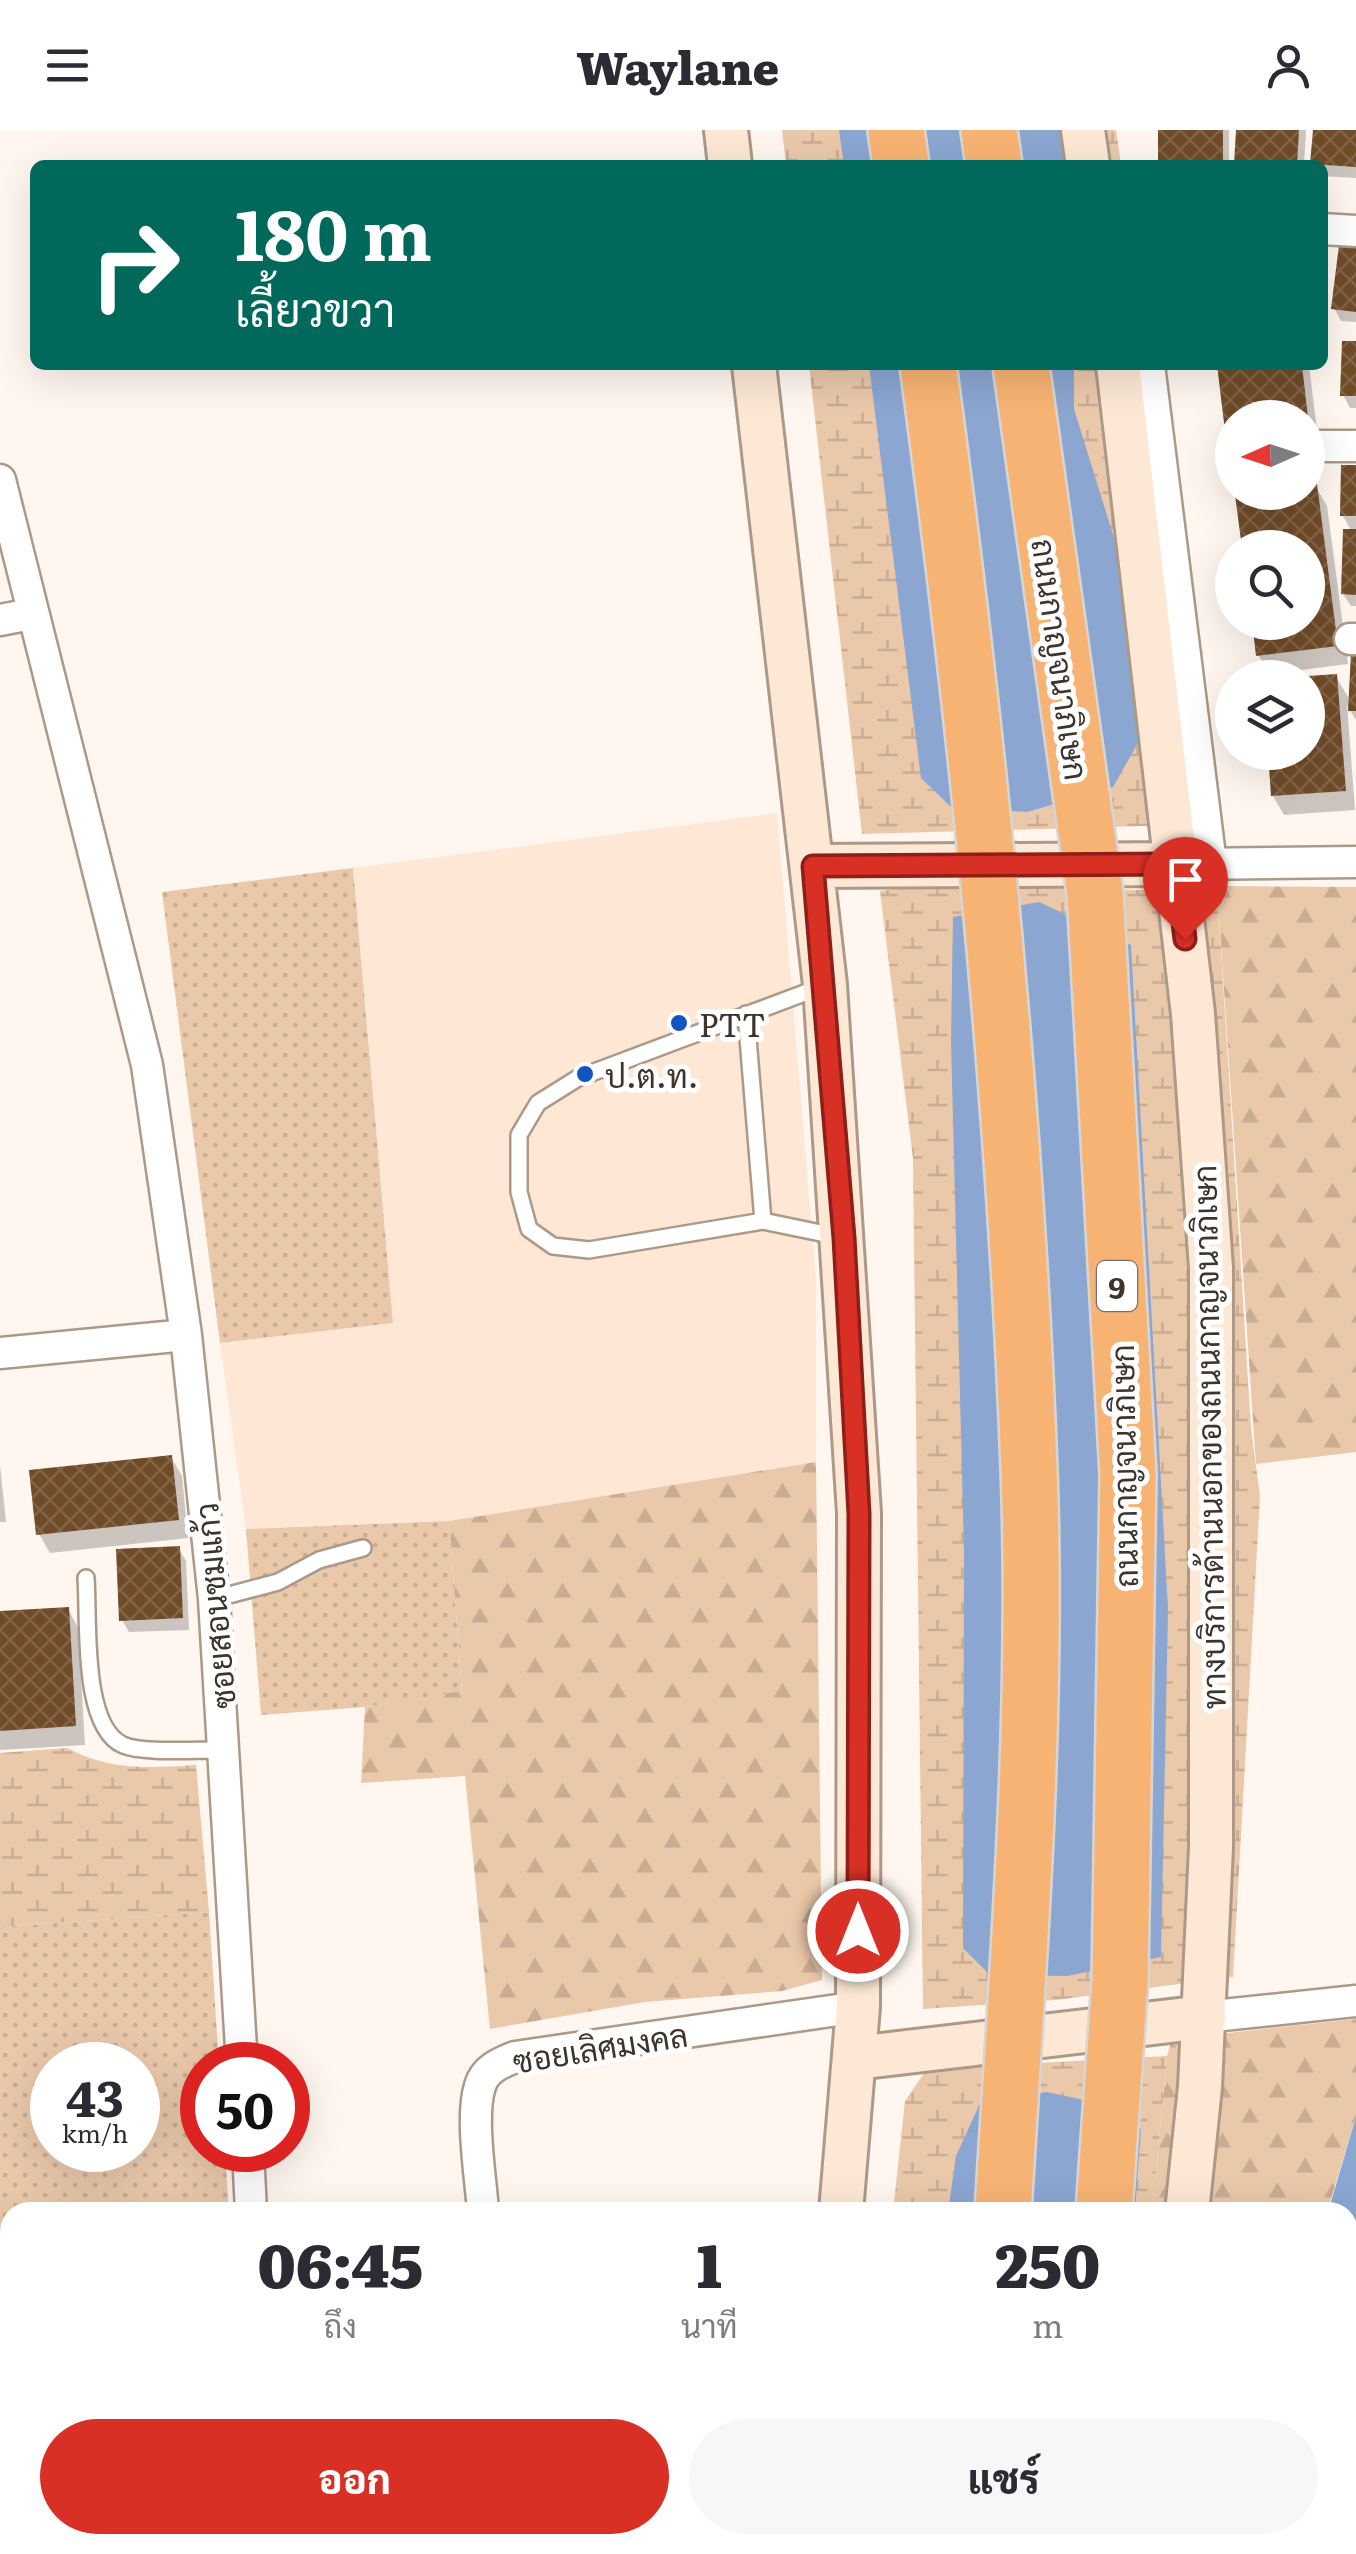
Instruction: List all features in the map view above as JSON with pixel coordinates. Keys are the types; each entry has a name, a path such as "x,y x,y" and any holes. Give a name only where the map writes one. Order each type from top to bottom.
{"highway":[{"path":"896,130 900,160"},
{"path":"989,130 993,160"},
{"path":"929,370 992,892 1029,1470 1027,1819 1005,2202"},
{"name":"ถนนกาญจนาภิเษก","path":"1022,370 1095,893 1128,1474 1120,1980 1105,2202"}],"main road":[{"path":"726,130 729,160"},
{"path":"1083,130 1087,160"},
{"path":"755,370 824,985 844,1238 859,1514 858,2007 842,2202"},
{"name":"ทางบริการด้านนอกของถนนกาญจนาภิเษก","path":"1119,370 1194,864 1193,1014 1210,1268 1212,1847 1204,2017 1188,2202"},
{"path":"813,866 1194,864"},
{"path":"856,2058 1204,2017"}],"street":[{"path":"1328,229 1356,231"},
{"path":"1149,370 1194,864 1356,862"},
{"path":"1325,446 1356,446"},
{"name":"ซอยสอนชมแก้ว","path":"0,480 146,1066 186,1335 214,1599 241,2042"},
{"path":"0,620 31,614"},
{"path":"0,1353 186,1335"},
{"path":"1204,2017 1356,2001"},
{"name":"ซอยเลิศมงคล","path":"483,2202 478,2106 480,2084 495,2064 515,2056 858,2007"},
{"path":"249,2172 251,2202"}],"lane":[{"path":"824,985 578,1078 538,1102 519,1135 518,1192 529,1228 553,1246 589,1250 763,1222 844,1238"},
{"path":"746,1014 763,1222"},
{"path":"214,1599 278,1582 319,1560 363,1548"},
{"path":"86,1578 94,1702 104,1730 125,1746 224,1750"}],"shaded area":[{"name":"ป.ต.ท.","path":"777,813 816,1280 816,1462 449,1521 246,1529 220,1343 393,1323 353,868"}],"green space":[{"path":"782,130 1116,130 1120,160 785,160"},
{"path":"810,370 1132,370 1179,829 1144,826 862,834"},
{"path":"353,868 393,1323 220,1343 162,892"},
{"path":"936,884 1138,890 1217,886 1251,1429 1260,1496 1233,1977 1056,2000 923,2009 913,1158 880,891"},
{"path":"1217,886 1356,887 1356,1452 1256,1464"},
{"path":"816,1462 822,1980 782,1991 645,2002 490,2029 465,1776 361,1783 365,1707 462,1691 449,1521"},
{"path":"449,1521 462,1692 365,1707 261,1715 246,1529"},
{"path":"67,1748 115,1764 196,1765 209,1912 0,1927 0,1753"},
{"path":"209,1912 217,2042 180,2042 180,2172 226,2172 228,2202 0,2202 0,1927"},
{"path":"1356,2019 1356,2117 1330,2202 1153,2202 1172,2039"},
{"path":"1167,2056 1153,2202 894,2202 905,2101 927,2069"}],"water":[{"path":"839,130 1062,130 1065,160 843,160"},
{"path":"870,370 1074,370 1074,409 1120,557 1142,736 1113,787 1027,812 951,807 921,778"},
{"path":"1039,902 1131,945 1168,1609 1161,1957 1067,1976 990,1975 963,1948 964,1552 951,1041 953,917"},
{"path":"1047,2092 1098,2103 1141,2129 1136,2202 949,2202 956,2156 981,2101"},
{"path":"1356,2117 1356,2202 1331,2202"}],"building":[{"path":"1158,130 1223,130 1223,160 1158,160"},
{"path":"1236,130 1299,130 1297,160 1234,160"},
{"path":"1313,130 1356,130 1356,167 1310,160"},
{"path":"1339,245 1356,248 1356,312 1331,309"},
{"path":"1342,341 1356,341 1356,396 1340,396"},
{"path":"1218,370 1303,370 1306,400 1221,400"},
{"path":"1341,465 1356,465 1356,516 1340,516"},
{"path":"1237,510 1320,510 1323,530 1240,530"},
{"path":"1343,529 1356,529 1356,595 1341,594"},
{"path":"1325,546 1338,646 1256,656 1254,640 1325,640"},
{"path":"1351,653 1356,654 1356,711 1348,711"},
{"path":"1337,674 1346,791 1271,796 1269,770 1325,770 1325,675"},
{"path":"172,1455 179,1520 36,1535 29,1470"},
{"path":"180,1546 183,1618 119,1621 116,1549"},
{"path":"69,1607 76,1726 0,1731 0,1611"}],"place":[{"name":"PTT","path":"679,1023"},
{"name":"ป.ต.ท.","path":"585,1074"}],"route":[{"path":"858,1931 859,1514 844,1238 813,866 1176,864 1185,939"}]}
